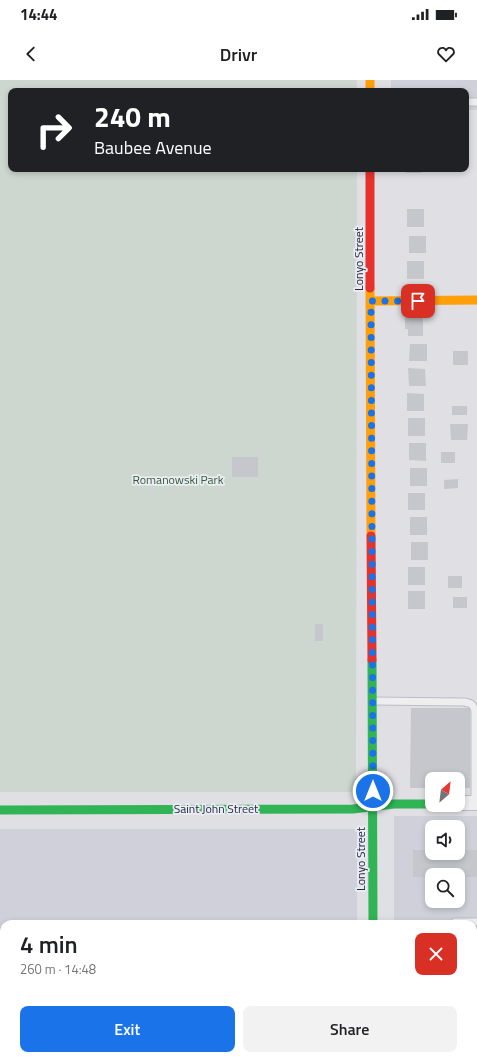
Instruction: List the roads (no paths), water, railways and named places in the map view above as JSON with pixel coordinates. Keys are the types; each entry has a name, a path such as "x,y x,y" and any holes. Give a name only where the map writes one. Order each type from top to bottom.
{"street":[{"name":"Lonyo Street","path":"370,172 373,920"},
{"path":"371,301 477,300"},
{"path":"465,804 476,803"},
{"name":"Saint John Street","path":"0,810 345,809 394,804 425,804"}],"lane":[{"path":"373,701 471,703 476,711 476,803"}],"park label":[{"name":"Romanowski Park","path":"178,480"}]}
